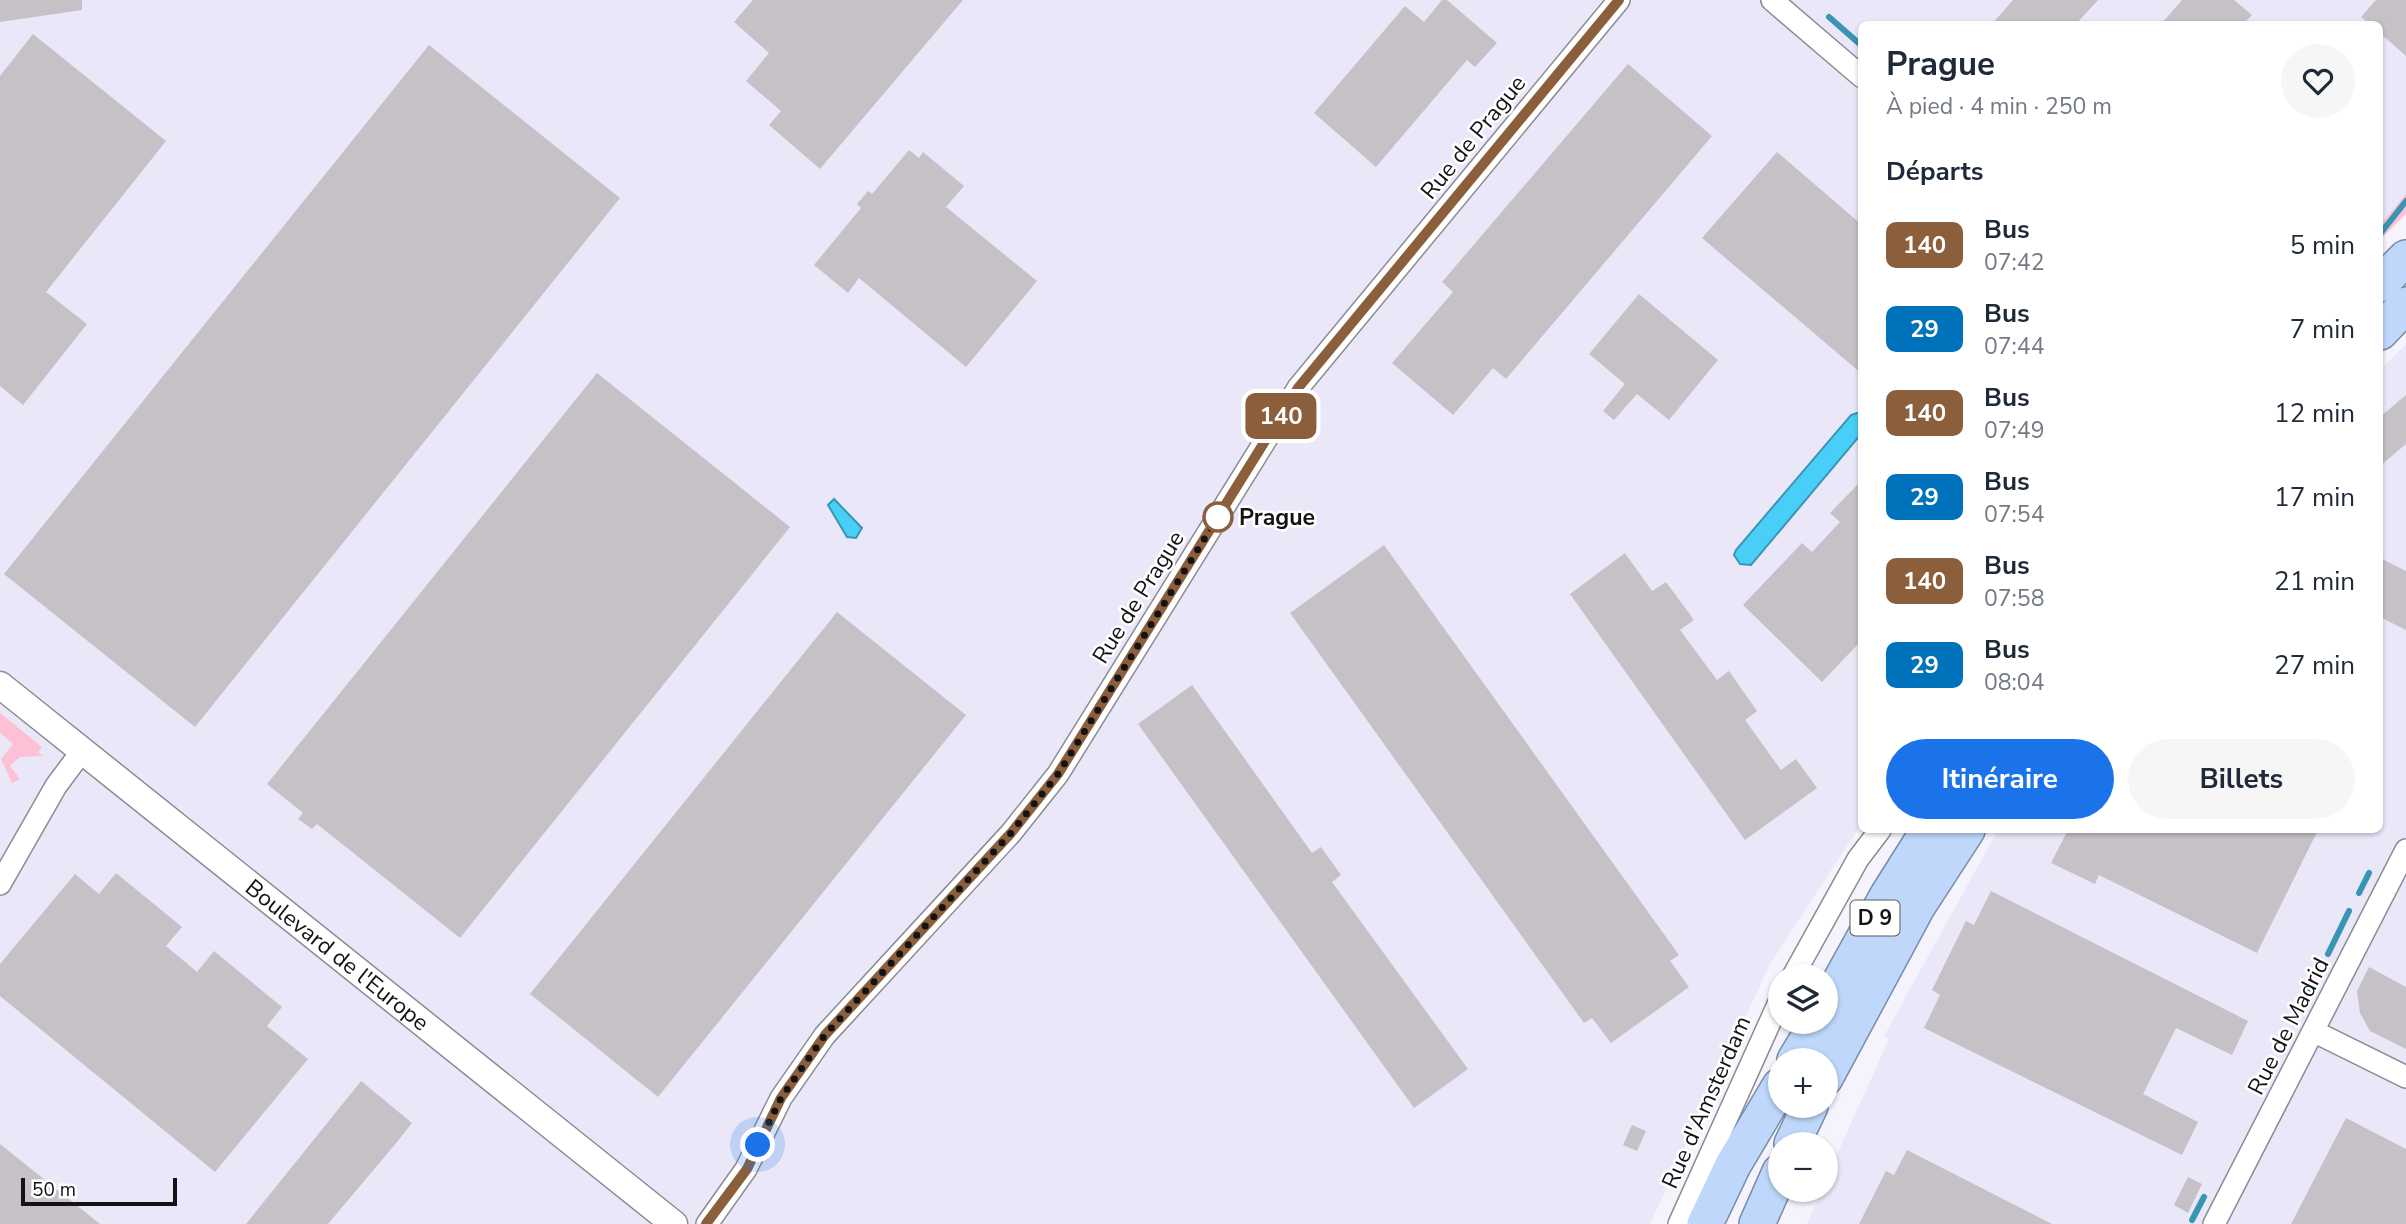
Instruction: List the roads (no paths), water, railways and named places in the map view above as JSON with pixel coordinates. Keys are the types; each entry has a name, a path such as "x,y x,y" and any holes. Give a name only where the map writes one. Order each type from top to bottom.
{"highway":[{"path":"2383,281 2406,258"},
{"path":"2383,329 2406,305"},
{"name":"D 9","path":"1838,985 1888,895 1927,833"},
{"name":"D 9","path":"1838,1054 1917,907 1965,833"},
{"path":"1838,1072 1865,1003"},
{"path":"1705,1224 1732,1165 1768,1106"},
{"path":"1723,1224 1772,1118"},
{"path":"1757,1224 1768,1199"},
{"path":"1779,1224 1787,1202"}],"street":[{"name":"Rue de Prague","path":"706,1224 747,1169 781,1098 825,1035 1011,833 1058,774 1298,388 1619,0"},
{"path":"1772,0 1858,74"},
{"name":"Boulevard de l'Europe","path":"0,685 674,1224"},
{"path":"0,884 56,786 82,751"},
{"path":"1800,964 1843,886 1878,833"},
{"name":"Rue de Madrid","path":"2214,1224 2315,1032 2406,850"},
{"name":"Rue d'Amsterdam","path":"1679,1224 1768,1027"},
{"path":"2315,1032 2406,1077"}],"water":[{"path":"1858,413 1858,438 1751,565 1740,564 1734,555 1736,550 1851,415"},
{"path":"834,499 862,528 856,538 847,537 828,505"}],"waterway":[{"path":"1829,17 1858,42"},
{"path":"2383,230 2406,201"},
{"path":"2359,893 2369,873"},
{"path":"2328,954 2349,911"},
{"path":"2297,1015 2309,990"},
{"path":"2192,1220 2204,1197"}],"place":[{"name":"Prague","path":"1218,517"}]}
